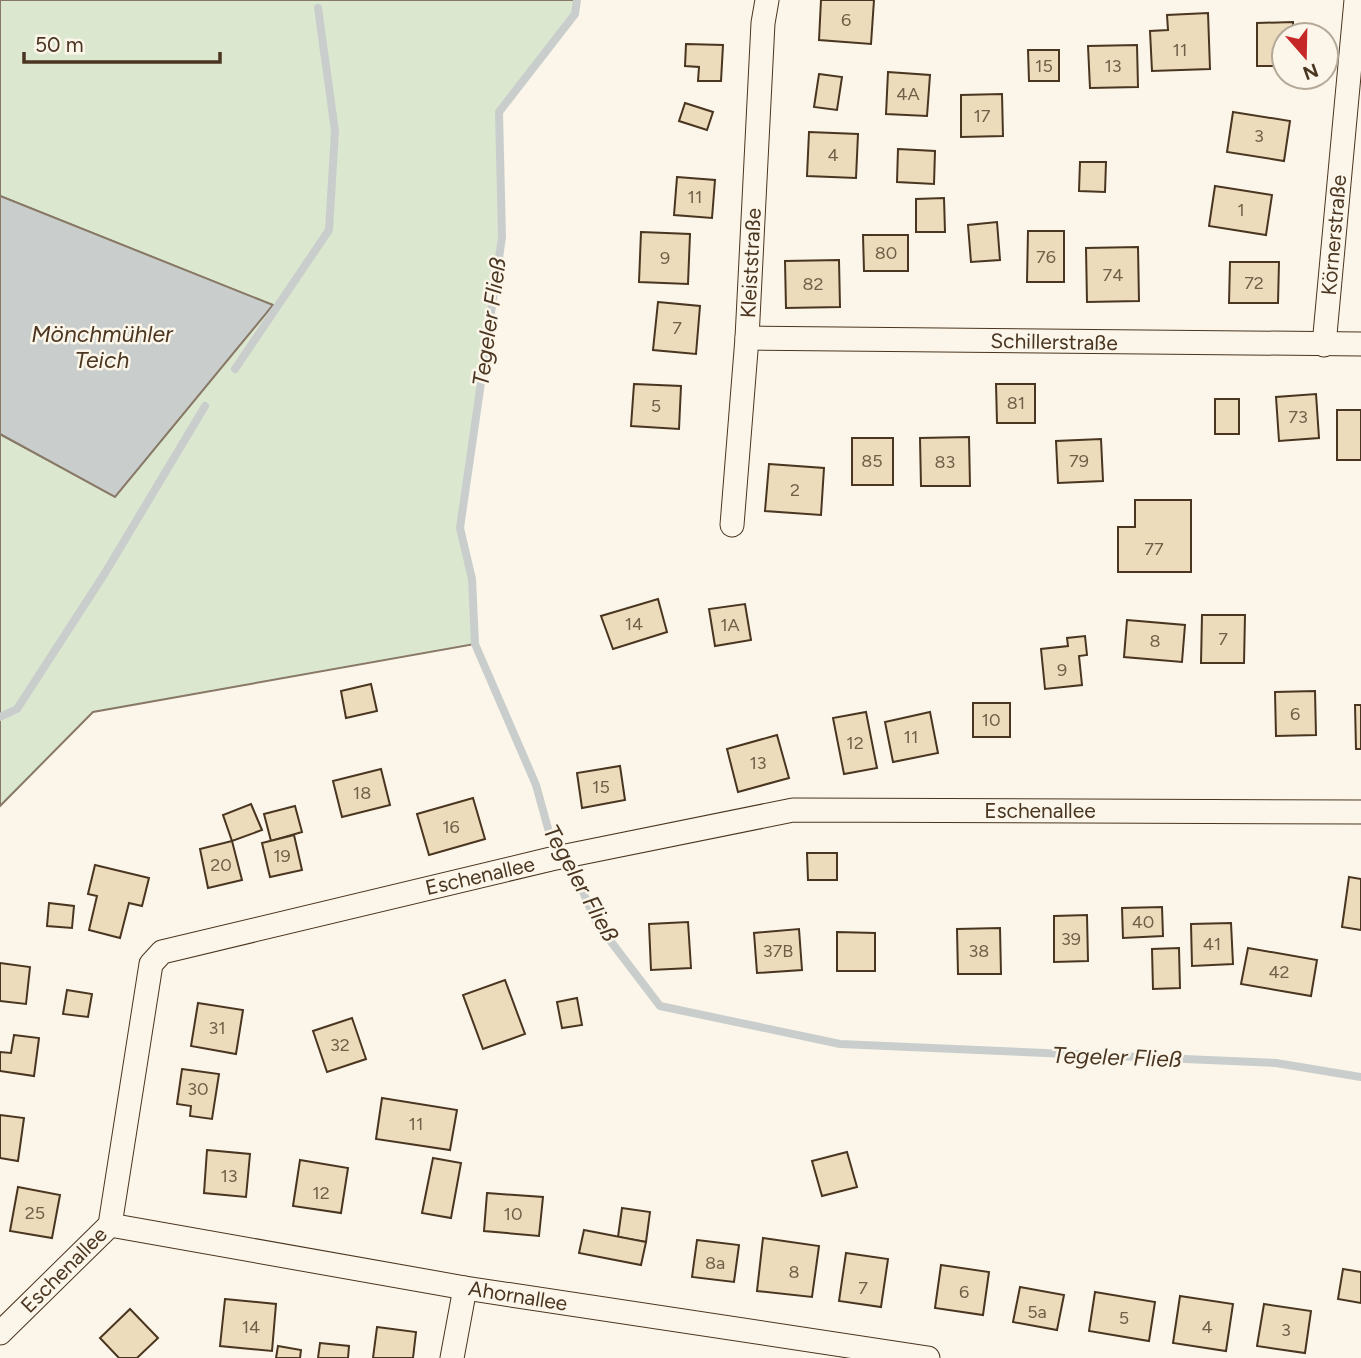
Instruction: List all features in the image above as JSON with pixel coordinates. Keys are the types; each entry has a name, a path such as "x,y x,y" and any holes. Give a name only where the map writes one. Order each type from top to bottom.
{"street":[{"name":"Kleiststraße","path":"732,525 747,338 763,23 767,0"},
{"name":"Körnerstraße","path":"1324,345 1356,0"},
{"name":"Schillerstraße","path":"747,338 1361,344"},
{"name":"Eschenallee","path":"0,1333 110,1225 151,964 162,952 551,859 793,810 1361,812"},
{"name":"Ahornallee","path":"110,1225 465,1288 928,1358"},
{"path":"452,1358 465,1288"}],"green space":[{"path":"0,0 577,0 575,14 499,112 502,237 460,528 472,579 475,644 93,712 0,806 0,434 115,496 272,305 0,196"}],"water":[{"name":"Mönchmühler Teich","path":"0,196 273,305 115,497 0,434"}],"building":[{"path":"821,0 874,0 871,44 819,40"},
{"path":"1208,13 1210,69 1152,71 1150,31 1168,30 1167,15"},
{"path":"1257,23 1270,23 1270,66 1257,66"},
{"path":"686,44 723,45 721,81 698,81 699,67 685,66"},
{"path":"1137,45 1138,87 1090,88 1088,46"},
{"path":"1028,50 1059,50 1059,81 1029,81"},
{"path":"888,72 930,75 927,116 886,114"},
{"path":"819,74 842,77 837,110 814,107"},
{"path":"1002,94 1003,136 961,137 961,95"},
{"path":"685,103 713,112 707,130 679,121"},
{"path":"1233,112 1290,121 1284,161 1227,152"},
{"path":"809,132 858,134 856,178 807,176"},
{"path":"898,149 935,151 934,184 897,182"},
{"path":"1080,162 1106,162 1105,192 1079,191"},
{"path":"677,177 715,180 712,218 674,215"},
{"path":"1215,186 1272,195 1266,235 1209,226"},
{"path":"944,198 945,232 916,232 916,199"},
{"path":"997,222 1000,260 971,262 968,225"},
{"path":"1028,231 1064,231 1064,282 1027,282"},
{"path":"641,232 690,234 688,284 639,282"},
{"path":"863,235 908,235 908,271 864,271"},
{"path":"1138,247 1139,301 1087,302 1086,248"},
{"path":"839,260 840,307 786,308 785,261"},
{"path":"1230,262 1279,262 1278,303 1229,303"},
{"path":"658,302 700,306 696,354 653,350"},
{"path":"634,384 681,386 679,429 631,426"},
{"path":"996,384 1035,384 1035,423 997,423"},
{"path":"1316,394 1319,438 1279,441 1276,397"},
{"path":"1215,399 1239,399 1239,434 1215,434"},
{"path":"1337,410 1361,410 1361,460 1337,460"},
{"path":"969,437 970,486 921,486 920,438"},
{"path":"852,438 893,438 893,485 852,485"},
{"path":"1101,439 1103,481 1058,483 1056,441"},
{"path":"769,464 824,468 821,515 765,511"},
{"path":"1135,500 1191,500 1191,572 1118,572 1118,527 1135,527"},
{"path":"658,599 667,632 613,649 601,616"},
{"path":"745,604 751,640 715,646 709,609"},
{"path":"1202,615 1245,615 1244,663 1201,663"},
{"path":"1127,620 1185,625 1182,662 1124,657"},
{"path":"1085,636 1087,655 1079,656 1082,685 1045,689 1041,649 1068,646 1067,638"},
{"path":"371,684 377,711 346,718 341,691"},
{"path":"1315,691 1316,735 1276,736 1275,692"},
{"path":"973,703 1010,703 1010,737 973,737"},
{"path":"1355,705 1361,705 1361,749 1356,749"},
{"path":"866,712 877,768 844,774 833,718"},
{"path":"930,712 938,753 893,762 885,722"},
{"path":"777,735 789,778 738,792 727,749"},
{"path":"620,766 625,800 582,808 577,773"},
{"path":"381,769 390,805 342,817 333,781"},
{"path":"473,798 485,839 429,855 417,814"},
{"path":"251,804 262,830 232,841 223,815"},
{"path":"295,806 302,832 271,841 264,814"},
{"path":"294,835 302,870 270,877 262,843"},
{"path":"232,841 242,880 208,888 200,849"},
{"path":"807,853 837,853 837,880 808,880"},
{"path":"95,865 149,878 142,906 129,903 120,938 89,930 97,896 88,894"},
{"path":"1349,877 1361,879 1361,930 1342,927"},
{"path":"49,903 74,906 72,928 47,926"},
{"path":"1162,907 1163,936 1123,938 1122,908"},
{"path":"1087,915 1088,961 1054,962 1054,916"},
{"path":"688,922 691,968 651,970 649,924"},
{"path":"1231,923 1233,964 1192,966 1191,924"},
{"path":"1000,928 1001,974 958,974 957,929"},
{"path":"799,929 802,970 757,973 754,933"},
{"path":"837,932 875,933 875,971 837,971"},
{"path":"1179,948 1180,988 1153,989 1152,949"},
{"path":"1248,948 1317,960 1311,996 1241,984"},
{"path":"0,963 30,967 26,1004 0,1001"},
{"path":"505,980 525,1034 483,1049 463,995"},
{"path":"67,990 92,994 88,1017 63,1014"},
{"path":"577,998 582,1025 562,1028 557,1002"},
{"path":"198,1003 243,1010 236,1054 191,1046"},
{"path":"352,1018 366,1059 327,1072 313,1031"},
{"path":"14,1035 39,1038 34,1076 0,1071 0,1052 11,1053"},
{"path":"182,1069 219,1074 212,1119 190,1116 191,1106 177,1104"},
{"path":"382,1098 457,1110 450,1150 376,1139"},
{"path":"0,1115 24,1118 18,1161 0,1158"},
{"path":"207,1150 250,1154 246,1197 204,1193"},
{"path":"847,1152 857,1187 822,1196 812,1161"},
{"path":"433,1158 461,1163 451,1218 422,1213"},
{"path":"300,1160 348,1168 341,1213 293,1206"},
{"path":"18,1187 60,1195 52,1238 10,1231"},
{"path":"487,1193 543,1197 539,1236 484,1231"},
{"path":"622,1208 650,1212 646,1242 618,1237"},
{"path":"584,1230 646,1242 641,1265 579,1253"},
{"path":"763,1238 819,1246 812,1297 757,1291"},
{"path":"697,1240 739,1245 734,1282 692,1277"},
{"path":"846,1253 888,1259 881,1307 839,1301"},
{"path":"941,1265 989,1272 983,1315 935,1308"},
{"path":"1343,1269 1361,1272 1361,1303 1338,1299"},
{"path":"1020,1287 1064,1295 1057,1330 1013,1322"},
{"path":"1095,1292 1155,1302 1149,1341 1089,1331"},
{"path":"1180,1296 1233,1304 1226,1351 1173,1343"},
{"path":"225,1299 276,1304 272,1351 220,1346"},
{"path":"1264,1304 1311,1311 1305,1353 1257,1346"},
{"path":"130,1309 158,1338 137,1358 119,1358 100,1338"},
{"path":"377,1327 416,1332 413,1358 373,1358"},
{"path":"320,1343 349,1346 348,1358 318,1358"},
{"path":"278,1346 301,1350 300,1358 276,1358"}],"waterway":[{"name":"Tegeler Fließ","path":"577,0 575,14 499,112 502,237 460,528 472,579 475,644 536,785 549,832 570,862 596,922 660,1006 840,1044 1276,1063 1361,1077"},
{"path":"235,369 329,230 335,131 318,8"},
{"path":"0,717 17,709 105,573 205,406"}]}
